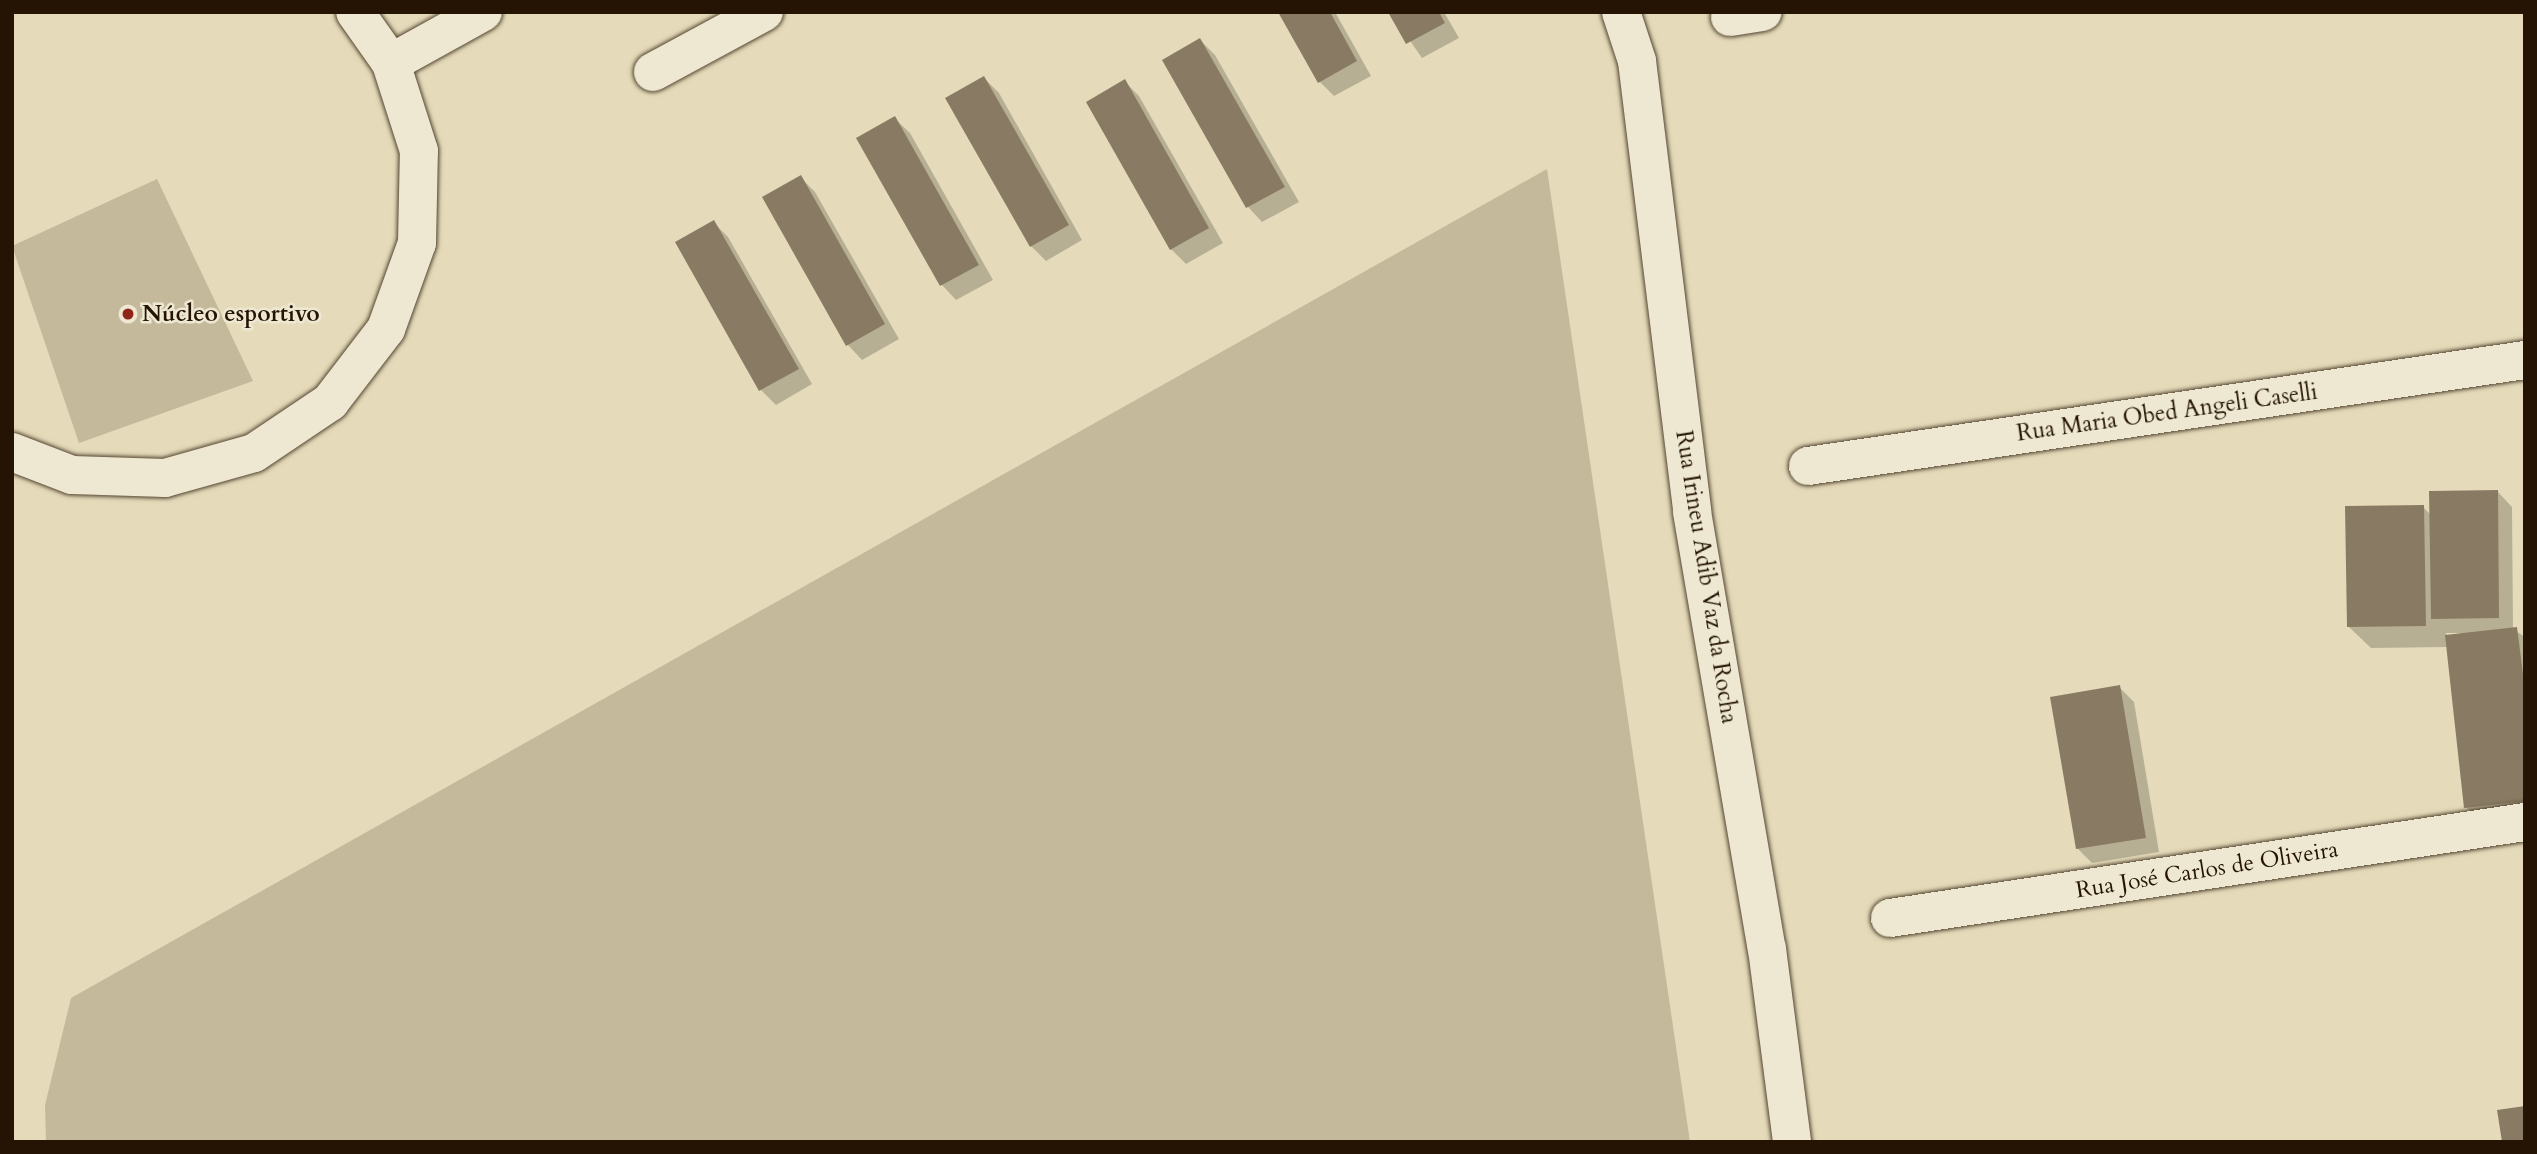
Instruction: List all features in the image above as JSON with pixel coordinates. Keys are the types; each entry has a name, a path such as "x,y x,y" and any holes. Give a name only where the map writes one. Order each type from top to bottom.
{"street":[{"path":"12,452 72,475 165,478 254,453 330,402 386,329 417,243 419,151 391,63 355,12"},
{"path":"391,63 482,12"},
{"path":"653,72 764,12"},
{"name":"Rua Irineu Adib Vaz da Rocha","path":"1621,12 1637,61 1692,512 1767,949 1792,1142"},
{"name":"Rua Maria Obed Angeli Caselli","path":"1808,466 2525,360"},
{"name":"Rua José Carlos de Oliveira","path":"1890,918 2525,822"}],"shaded area":[{"path":"1547,169 1690,1142 46,1142 45,1105 71,998"},
{"name":"Núcleo esportivo","path":"157,179 253,381 79,443 12,246"}],"building":[{"path":"1278,12 1330,12 1357,61 1318,83"},
{"path":"1388,12 1439,12 1445,23 1406,44"},
{"path":"1200,38 1285,187 1246,208 1162,60"},
{"path":"984,76 1069,225 1030,247 945,98"},
{"path":"1125,79 1209,228 1170,250 1086,102"},
{"path":"895,116 979,265 940,286 856,138"},
{"path":"801,175 885,324 846,346 762,197"},
{"path":"714,220 799,369 759,391 675,242"},
{"path":"2498,490 2499,618 2431,619 2429,491"},
{"path":"2424,505 2426,626 2347,627 2345,506"},
{"path":"2517,627 2525,690 2525,801 2464,808 2445,635"},
{"path":"2120,685 2146,838 2076,849 2050,697"},
{"path":"2525,1106 2525,1142 2502,1142 2497,1110"}],"place":[{"name":"Núcleo esportivo","path":"128,314"}]}
